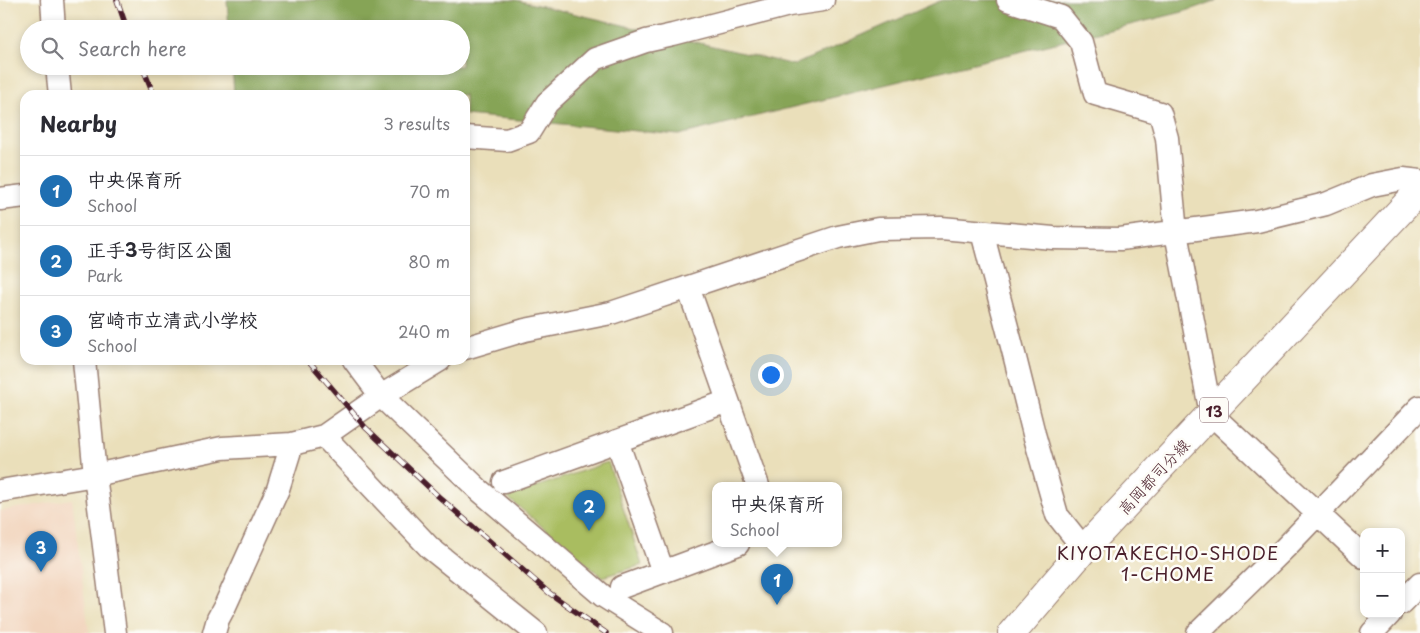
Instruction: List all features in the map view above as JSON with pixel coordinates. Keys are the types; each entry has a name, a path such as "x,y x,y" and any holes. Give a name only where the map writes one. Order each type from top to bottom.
{"main road":[{"name":"高岡都司分線","path":"1012,633 1084,549 1420,190"}],"street":[{"path":"52,0 53,20"},
{"path":"470,137 507,140 530,132 547,103 595,59 646,40 673,35 789,5 823,0"},
{"path":"1008,0 1061,17 1081,42 1095,94 1160,112 1167,138 1176,233 1211,414 1360,553"},
{"path":"58,75 59,90"},
{"path":"470,346 525,330 611,313 838,237 878,229 941,228 1053,238 1120,239 1257,221 1326,204 1372,185 1403,179 1420,181"},
{"path":"0,199 20,197"},
{"path":"982,232 1057,516 1084,549"},
{"path":"688,287 757,482"},
{"path":"84,365 95,475 115,633"},
{"path":"358,365 381,396 479,490 603,596 662,633"},
{"path":"0,491 95,475 222,448 292,444 324,436 381,396 432,365"},
{"path":"504,482 728,401"},
{"path":"1198,633 1286,547 1420,407"},
{"path":"324,436 430,548 536,633"},
{"path":"617,441 664,572"},
{"path":"214,633 218,619 278,489 292,444"},
{"path":"622,587 730,547"},
{"path":"1372,633 1386,618"}],"shaded area":[{"path":"72,499 89,633 0,633 0,511"}],"green space":[{"path":"227,0 516,0 794,65 942,0 1218,0 1183,12 679,135 470,115 470,90 234,90 233,75 470,75 470,20 228,20"},
{"path":"608,462 642,565 602,577 507,497"}],"railway":[{"path":"117,0 124,20"},
{"path":"146,75 152,90"},
{"path":"312,365 365,427 438,496 548,592 606,633"}],"place":[{"name":"正手3号街区公園","path":"589,531"},
{"name":"宮崎市立清武小学校","path":"41,572"},
{"name":"中央保育所","path":"777,605"}],"district":[{"name":"KIYOTAKECHO-SHODE 1-CHOME","path":"1168,562"}]}
